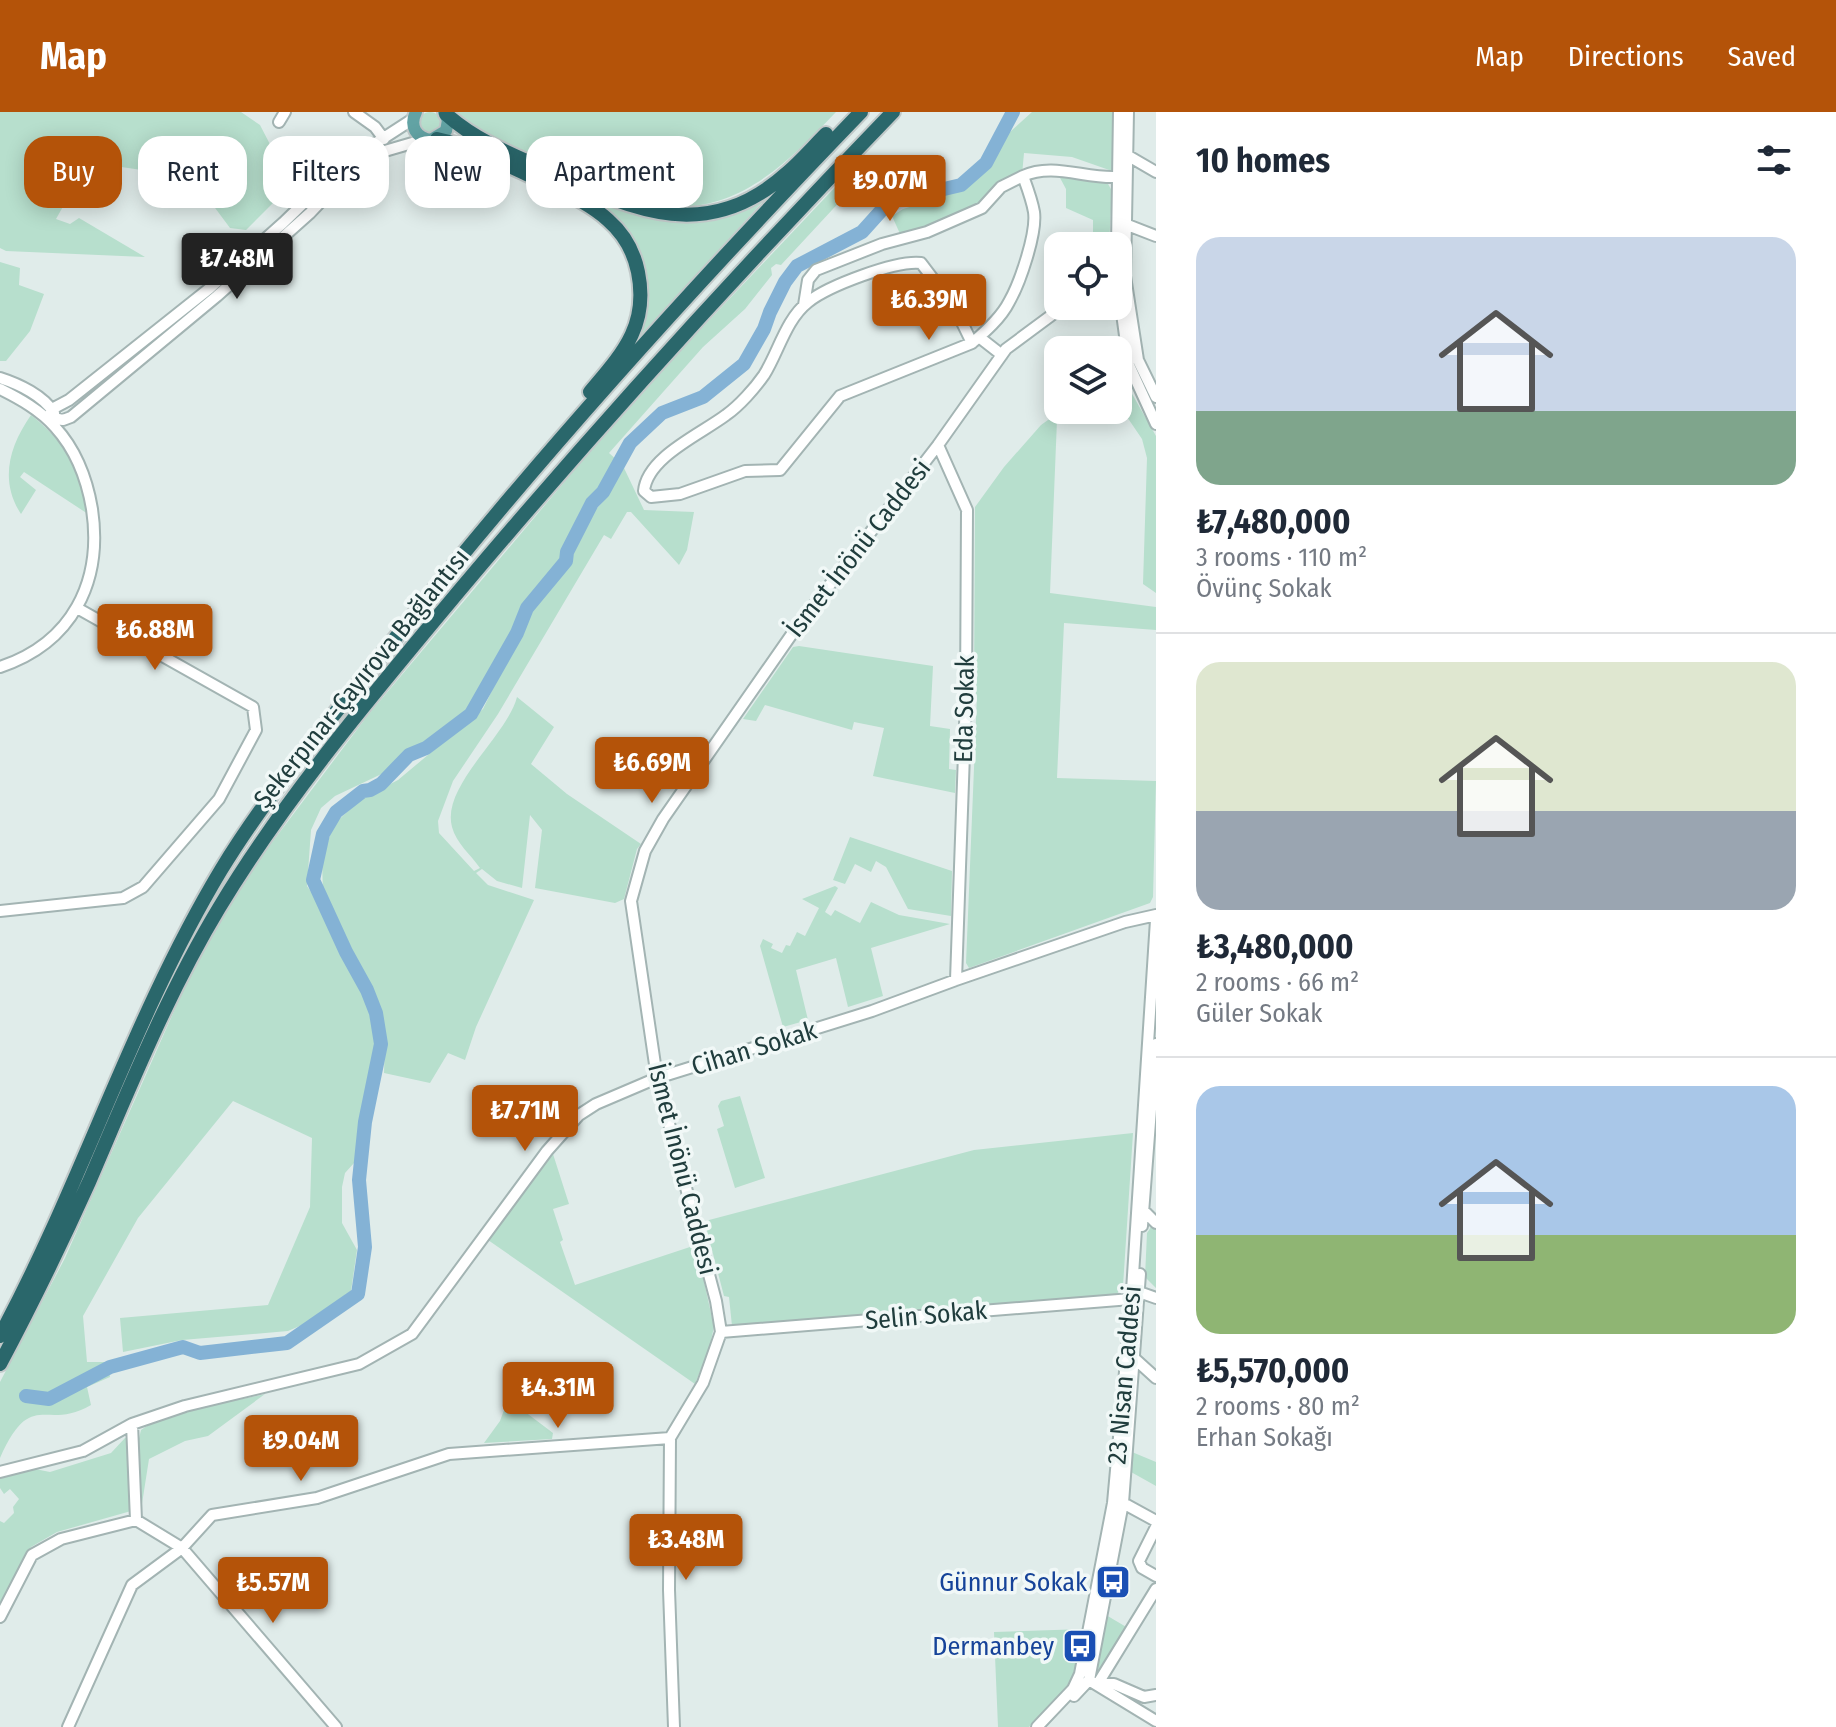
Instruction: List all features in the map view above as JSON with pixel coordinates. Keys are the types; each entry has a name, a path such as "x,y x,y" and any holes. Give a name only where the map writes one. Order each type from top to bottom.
{"highway":[{"path":"445,113 476,137 609,199 648,212 683,215 726,209 755,196 785,175 850,112"},
{"name":"Şekerpınar-Çayırova Bağlantısı","path":"0,1336 53,1230 166,970 222,868 267,801 510,497 667,319 861,112"},
{"name":"Şekerpınar-Çayırova Bağlantısı","path":"0,1364 53,1262 183,972 237,878 281,815 428,629 569,462 662,358 893,112"},
{"path":"510,167 586,203 618,230 629,245 638,271 641,305 635,330 626,347 566,419 510,497"}],"main road":[{"path":"437,136 446,131 445,113"},
{"path":"415,114 417,134 423,136"}],"street":[{"path":"354,112 382,136"},
{"path":"1119,112 1124,232"},
{"path":"1117,232 1117,177 1128,112"},
{"path":"388,136 415,114"},
{"path":"0,389 51,415 71,417 217,296 310,213 347,174 378,153 405,146"},
{"path":"1121,154 1154,166"},
{"path":"804,305 808,280 816,270 882,244 927,232 982,208 1001,187 1034,171 1061,170 1103,178 1117,177"},
{"path":"1002,355 975,340 921,263 894,265 845,283 815,296 804,305 762,377 727,414 659,462 645,481 644,491 651,497 680,494 745,471 780,470 840,396 975,340 1009,303 1031,238 1034,213 1023,176"},
{"path":"51,415 210,288 298,208"},
{"path":"1125,224 1156,236"},
{"name":"İsmet İnönü Caddesi","path":"670,1438 703,1383 721,1332 716,1301 657,1078 631,901 645,851 663,819 794,631 938,445 1006,349 1045,320"},
{"path":"1124,320 1129,365 1156,424"},
{"path":"1129,320 1138,360 1156,397"},
{"path":"0,378 34,394 51,415 79,464 89,489 96,547 92,572 77,608 50,640 22,658 0,667"},
{"path":"64,438 59,425 69,400"},
{"name":"Eda Sokak","path":"938,445 967,510 966,697 956,980"},
{"path":"0,911 123,898 143,887 219,799 256,730 253,707 77,608"},
{"name":"Cihan Sokak","path":"0,1472 83,1451 132,1424 185,1406 359,1364 412,1334 538,1163 579,1115 596,1104 657,1078 872,1011 1125,922 1156,917"},
{"name":"23 Nisan Caddesi","path":"1089,1680 1113,1503 1135,1295 1156,917"},
{"name":"23 Nisan Caddesi","path":"1089,1680 1123,1503 1135,1359 1135,1295 1149,1213 1156,1044"},
{"path":"1149,1213 1156,1223"},
{"path":"1135,1295 1156,1298"},
{"name":"Selin Sokak","path":"721,1332 1135,1295"},
{"path":"1135,1359 1156,1378"},
{"path":"132,1424 136,1520"},
{"path":"68,1727 132,1585 182,1548 212,1515 317,1498 449,1454 670,1438 669,1590 674,1727"},
{"path":"1123,1503 1156,1524 1139,1561 1142,1568 1156,1576"},
{"path":"0,1617 32,1555 61,1539 136,1520 182,1548 336,1727"},
{"path":"1046,1727 1089,1680 1156,1589"},
{"path":"1089,1680 1156,1721"},
{"path":"1037,1727 1073,1689 1089,1680 1114,1684 1150,1696"}],"green space":[{"path":"0,112 241,112 260,125 266,136 263,136 263,208 268,208 246,230 230,228 215,208 247,208 247,136 138,136 138,169 122,167 122,136 24,136 24,208 62,208 56,219 70,224 79,218 145,257 6,251 0,248"},
{"path":"430,112 441,123 430,134 419,123"},
{"path":"455,112 836,112 782,165 762,180 718,201 703,204 703,136 526,136 526,153 510,145 510,136 489,136"},
{"path":"1032,112 1115,112 1115,172 1072,157 1024,153 1022,175 1008,185 949,219 901,236 892,216 964,186 972,177 986,170 1001,140"},
{"path":"1061,173 1107,182 1112,191 1110,232 1093,232 1093,220 1066,208 1066,189 1059,176"},
{"path":"857,178 858,188 845,196 781,265 771,268 772,275 745,309 703,347 609,453 618,461 605,484 587,504 561,559 525,606 508,644 471,710 410,752 390,770 335,796 321,808 311,830 307,886 321,906 363,988 376,1026 378,1046 354,1163 345,1173 342,1187 342,1223 357,1250 351,1291 302,1325 288,1331 182,1340 123,1352 120,1318 268,1305 310,1207 312,1138 233,1101 138,1218 83,1316 87,1362 108,1362 110,1377 87,1387 91,1405 62,1415 31,1417 21,1424 0,1458 0,1382 65,1258 208,940 255,865 368,715 577,467 682,349 840,182"},
{"path":"770,194 637,339 646,312 645,272 594,208 619,208 655,218 689,221 742,208"},
{"path":"0,262 20,268 19,285 44,294 30,331 6,361 0,361"},
{"path":"1132,394 1156,436 1156,593 1143,584 1147,458 1142,439 1132,424"},
{"path":"31,415 63,447 70,459 88,514 24,472 20,477 36,490 21,514 14,502 9,477 12,452"},
{"path":"1057,424 1050,593 1156,607 1156,630 1064,623 1057,778 1156,781 1153,897 1150,903 969,968 966,963 977,695 974,690 975,507 1004,467 1041,425"},
{"path":"624,468 644,510 694,512 687,550 679,565 631,512 627,512 611,539 604,535 498,714 453,781 438,821 439,833 474,871 480,868 454,833 451,811 465,778 501,728 517,697 554,727 531,764 567,794 641,844 624,899 615,903 535,888 542,830 530,815 522,888 497,881 482,869 476,873 488,885 534,900 476,1027 465,1060 448,1053 430,1083 384,1073 385,1037 371,986 350,954 323,896 322,858 334,824 360,800 398,780 483,709 528,617 569,563 590,516 606,498"},
{"path":"793,647 933,666 930,726 950,729 949,769 956,770 955,793 873,776 884,728 854,722 852,730 765,705 756,721 743,719"},
{"path":"850,837 952,871 951,916 908,909 886,867 876,861 871,872 855,864 845,884 833,880"},
{"path":"835,886 838,888 825,912 831,916 835,910 860,923 871,902 899,915 950,924 871,948 883,996 848,1007 836,958 796,970 808,1020 783,1027 760,946 763,939 773,944 771,948 782,953 786,945 790,946 797,932 805,936 819,908 802,899"},
{"path":"740,1096 765,1178 735,1188 717,1129 724,1126 718,1106 721,1101"},
{"path":"1133,1133 1123,1286 1116,1295 732,1326 729,1297 724,1296 706,1227 709,1220 974,1150"},
{"path":"553,1154 569,1204 553,1209 563,1240 560,1242 575,1285 696,1245 714,1327 695,1384 488,1240"},
{"path":"1151,1227 1156,1230 1156,1288 1145,1277 1147,1233"},
{"path":"265,1394 208,1436 185,1441 149,1459 141,1510 137,1447 141,1430 183,1412"},
{"path":"508,1399 553,1433 552,1439 484,1443 500,1421"},
{"path":"125,1438 130,1439 131,1511 57,1532 31,1547 0,1604 0,1521 4,1523 14,1513 13,1507 19,1499 10,1489 4,1494 0,1488 0,1478 30,1468 50,1472 111,1453"},
{"path":"1132,1452 1156,1462 1156,1486 1131,1472"},
{"path":"1106,1615 1128,1628 1101,1673 1096,1671"},
{"path":"1085,1629 1075,1673 1067,1687 1029,1727 998,1727 994,1632"}],"waterway":[{"path":"26,1396 49,1399 110,1367 183,1347 200,1353 287,1343 358,1294 365,1247 359,1180 365,1122 381,1044 376,1013 367,990 313,880 323,834 336,812 363,791 381,784 409,755 426,748 471,714 517,633 527,608 566,561 567,552 592,503 603,492 630,443 662,413 703,397 744,364 785,282 797,266 862,232 889,202 961,185 986,163 1013,112"}],"place":[{"name":"Günnur Sokak","path":"1113,1582"},
{"name":"Dermanbey","path":"1080,1646"}]}
